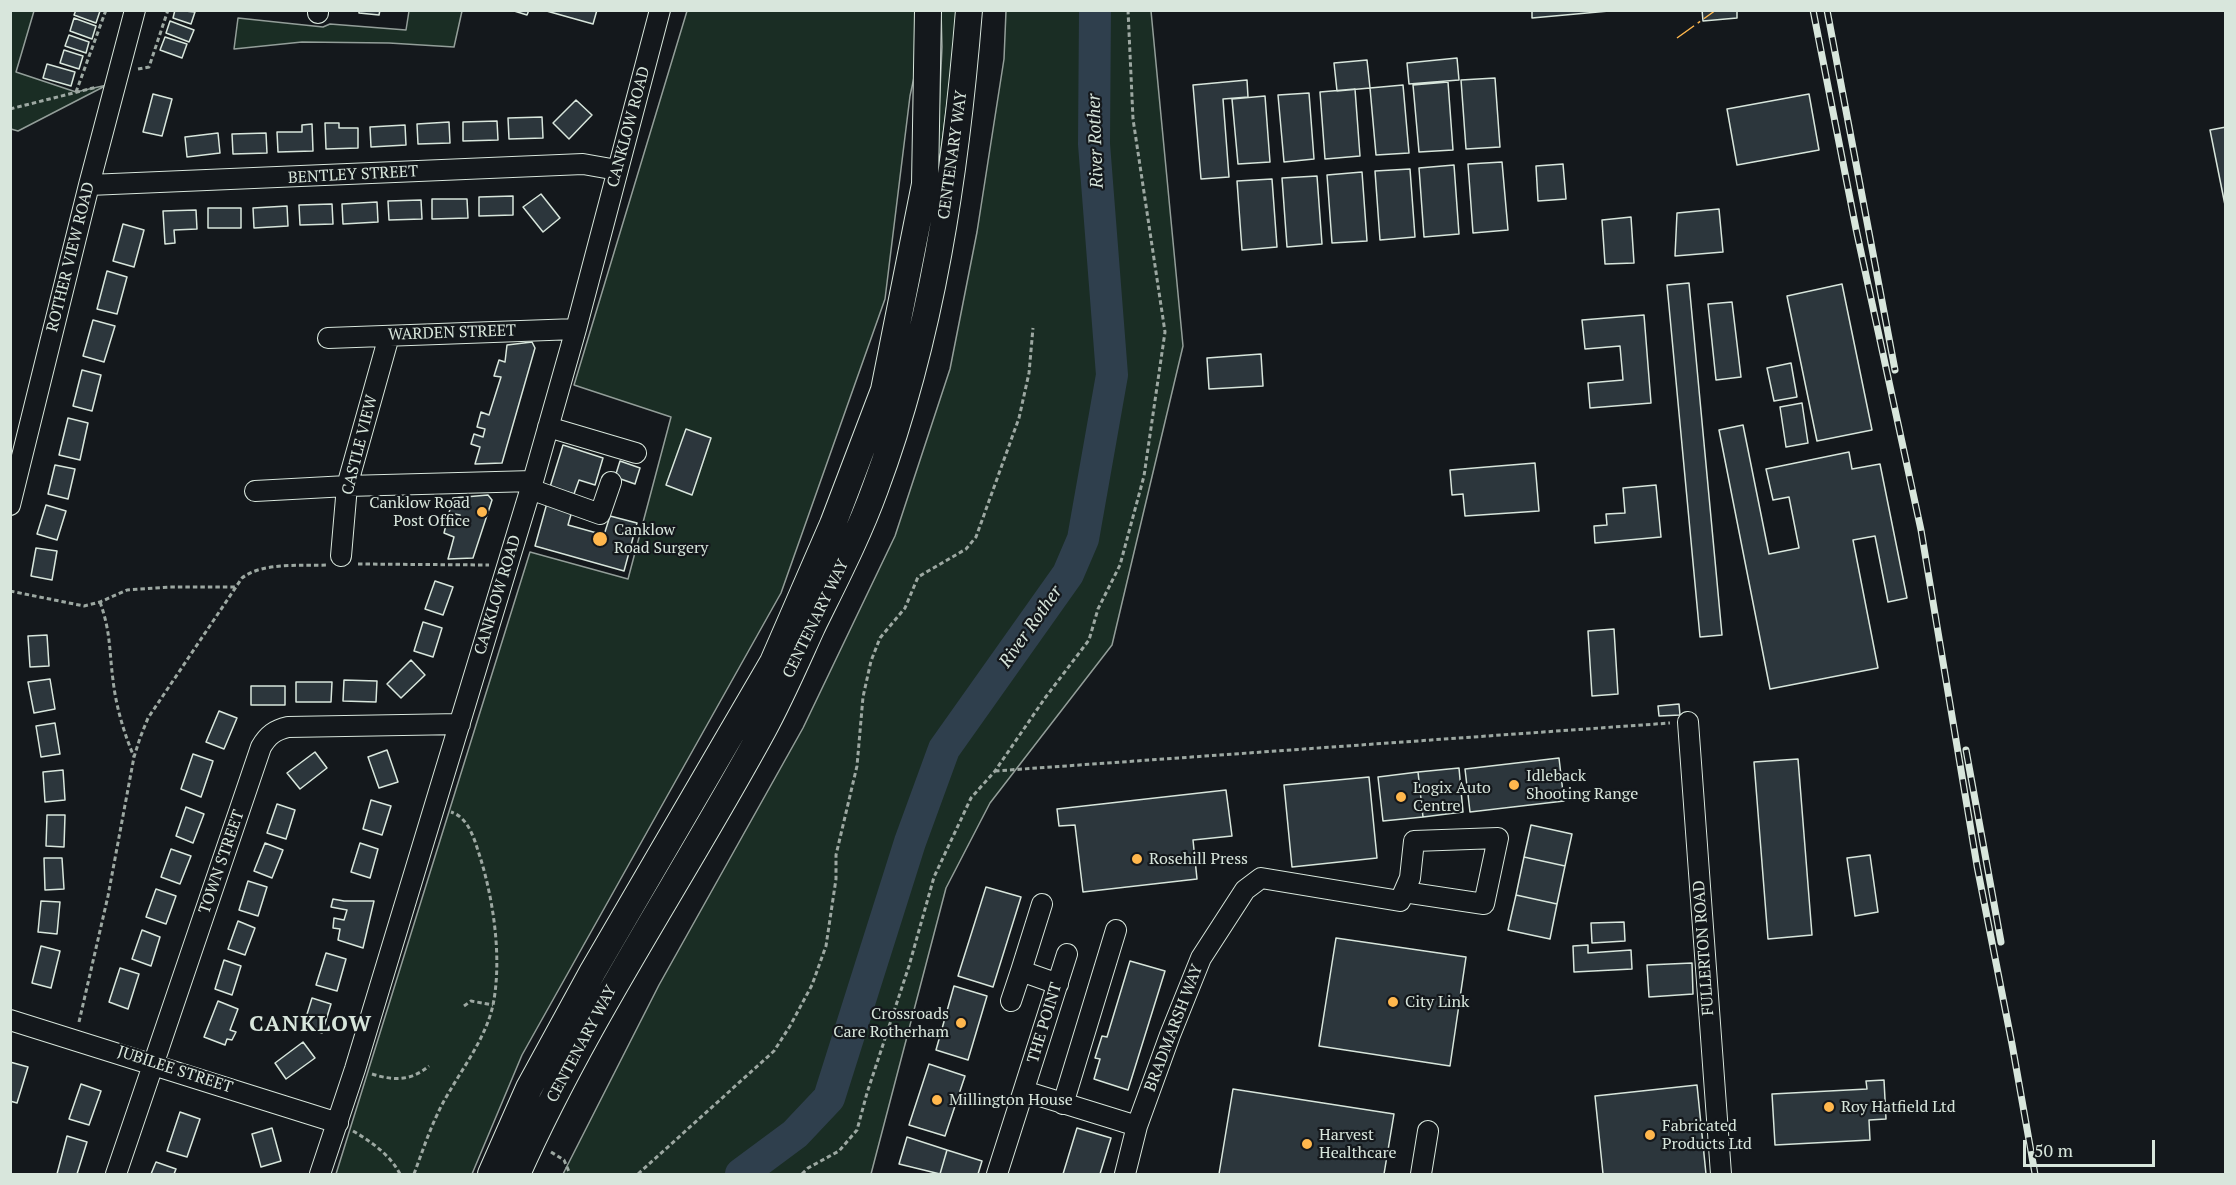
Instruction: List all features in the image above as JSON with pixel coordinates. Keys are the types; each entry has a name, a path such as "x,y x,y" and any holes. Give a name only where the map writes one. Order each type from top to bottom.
{"main road":[{"name":"CENTENARY WAY","path":"491,1174 530,1088 588,981 773,662 833,524 884,390 924,184 928,10"},
{"name":"CENTENARY WAY","path":"517,1174 593,1020 764,729 860,529 914,365 943,235 955,152 969,10"}],"street":[{"name":"ROTHER VIEW ROAD","path":"10,505 135,10"},
{"name":"CANKLOW ROAD","path":"320,1174 355,1069 435,807 548,427 660,10"},
{"name":"BENTLEY STREET","path":"89,185 583,164 617,170"},
{"name":"WARDEN STREET","path":"328,338 576,329"},
{"name":"CASTLE VIEW","path":"340,562 347,486 389,336"},
{"path":"548,427 636,453"},
{"path":"255,491 347,486 531,485 600,514 610,482"},
{"name":"FULLERTON ROAD","path":"1688,722 1721,1174"},
{"name":"TOWN STREET","path":"116,1174 261,747 267,737 276,730 288,727 460,724"},
{"path":"1498,838 1484,904 1404,892 1410,878 1414,841 1498,838"},
{"name":"BRADMARSH WAY","path":"1125,1174 1137,1126 1201,958 1245,890 1261,878 1400,901 1404,892"},
{"path":"1011,1001 1042,904"},
{"path":"1063,1104 1116,930"},
{"name":"THE POINT","path":"997,1174 1067,954"},
{"path":"1021,971 1058,984"},
{"name":"JUBILEE STREET","path":"10,1020 153,1063 338,1123"},
{"path":"1024,1091 1137,1126"},
{"path":"1421,1174 1428,1131"}],"path":[{"path":"10,109 76,92 106,10"},
{"path":"118,73 149,67 168,10"},
{"path":"802,1174 808,1168 839,1151 857,1130 867,1092 906,977 934,877 971,798 995,771 1045,698 1089,640 1098,609 1120,565 1144,476 1164,332 1133,119 1128,10"},
{"path":"638,1174 774,1051 812,985 826,946 836,879 836,855 857,766 863,696 871,661 880,638 905,608 918,577 966,549 976,537 1019,418 1029,373 1033,328"},
{"path":"75,1039 108,896 134,757 148,718 235,587 251,571 262,568 340,562 507,566"},
{"path":"10,591 84,606 128,590 170,587 235,587"},
{"path":"100,602 109,626 113,681 122,726 134,757"},
{"path":"995,771 1688,722"},
{"path":"414,1174 430,1130 447,1096 469,1061 493,1005 496,963 488,881 467,823 459,814 435,807"},
{"path":"464,1006 471,1001 493,1005"},
{"path":"355,1069 389,1079 406,1079 418,1075 429,1066"},
{"path":"338,1123 372,1143 395,1164 400,1174"},
{"path":"547,1149 564,1160 570,1174"}],"green space":[{"path":"10,11 34,11 16,72 76,92 107,85 18,131 11,129"},
{"path":"409,11 462,11 454,47 389,43 302,42 234,49 238,18 323,27 330,24 406,30"},
{"path":"687,11 916,11 917,63 910,96 885,299 781,593 522,1055 472,1174 336,1174 530,552 628,579 671,417 574,385"},
{"path":"941,11 957,11 935,197 942,47"},
{"path":"1006,11 1151,11 1183,346 1112,645 990,803 946,888 871,1174 563,1174 659,985 803,728 895,536 950,369 977,232 1004,59"}],"building":[{"path":"76,10 100,11 96,23 74,15"},
{"path":"175,10 195,12 191,24 173,18"},
{"path":"359,10 380,10 379,15 359,13"},
{"path":"511,10 529,10 527,15"},
{"path":"543,10 597,10 593,24"},
{"path":"1532,10 1620,10 1532,18"},
{"path":"1702,10 1737,10 1737,18 1703,21"},
{"path":"74,18 96,26 92,39 70,31"},
{"path":"170,21 194,30 189,42 166,33"},
{"path":"69,35 89,42 86,53 65,46"},
{"path":"165,37 187,44 182,58 160,50"},
{"path":"64,50 83,56 79,69 60,63"},
{"path":"1457,58 1459,80 1409,84 1407,63"},
{"path":"1367,60 1370,88 1337,91 1334,63"},
{"path":"47,64 75,72 71,86 43,78"},
{"path":"1495,78 1500,147 1466,149 1461,80"},
{"path":"1247,80 1248,97 1223,99 1229,177 1201,179 1193,85"},
{"path":"1448,82 1453,150 1419,152 1413,85"},
{"path":"1403,85 1409,153 1376,155 1370,88"},
{"path":"1355,89 1360,156 1325,159 1320,92"},
{"path":"1309,93 1314,159 1284,162 1278,95"},
{"path":"153,94 172,99 162,136 143,132"},
{"path":"1809,94 1819,150 1737,165 1727,109"},
{"path":"1265,96 1270,162 1238,164 1232,99"},
{"path":"576,100 592,115 569,139 553,123"},
{"path":"542,117 543,138 509,139 508,118"},
{"path":"497,121 498,140 463,141 463,122"},
{"path":"449,122 450,143 418,144 417,124"},
{"path":"325,123 339,123 339,128 358,128 358,148 326,149"},
{"path":"312,124 313,151 278,152 277,132 302,132 302,125"},
{"path":"405,125 406,145 371,147 370,127"},
{"path":"2226,127 2226,210 2210,130"},
{"path":"218,133 220,153 187,157 185,137"},
{"path":"266,133 267,153 233,154 232,134"},
{"path":"1502,162 1508,230 1473,233 1468,164"},
{"path":"1563,164 1566,199 1538,201 1536,166"},
{"path":"1454,165 1459,234 1424,237 1419,168"},
{"path":"1410,169 1415,237 1380,240 1375,171"},
{"path":"1362,172 1367,241 1332,243 1327,175"},
{"path":"1317,176 1322,244 1287,247 1282,178"},
{"path":"1272,179 1277,247 1242,250 1237,181"},
{"path":"541,194 560,218 543,232 523,207"},
{"path":"513,196 513,215 479,216 479,197"},
{"path":"432,199 467,199 468,218 432,219"},
{"path":"421,200 422,219 389,220 388,201"},
{"path":"377,202 378,222 343,224 342,204"},
{"path":"332,204 333,224 300,225 299,205"},
{"path":"287,206 288,226 254,228 253,208"},
{"path":"208,208 241,208 241,228 208,228"},
{"path":"1719,209 1723,252 1675,256 1677,213"},
{"path":"196,210 197,229 174,230 175,243 165,244 163,211"},
{"path":"1631,217 1634,263 1605,264 1602,220"},
{"path":"123,224 144,230 134,267 113,261"},
{"path":"107,271 127,277 117,314 97,309"},
{"path":"1689,283 1722,635 1700,637 1667,285"},
{"path":"1842,284 1872,430 1817,441 1787,296"},
{"path":"1732,302 1741,377 1716,380 1708,304"},
{"path":"1644,315 1651,403 1590,408 1588,383 1623,380 1620,346 1585,349 1582,320"},
{"path":"93,320 115,326 104,362 83,356"},
{"path":"532,342 535,348 502,463 475,464 480,447 471,444 474,434 483,437 485,429 477,427 481,412 489,415 501,377 494,376 499,360 505,362 507,345"},
{"path":"1261,354 1263,386 1209,389 1207,358"},
{"path":"1791,363 1797,397 1774,401 1767,368"},
{"path":"82,370 101,375 92,411 73,406"},
{"path":"1802,403 1808,443 1786,447 1780,407"},
{"path":"68,418 88,423 80,460 59,455"},
{"path":"1743,425 1769,554 1799,548 1789,497 1773,500 1766,469 1849,452 1852,469 1880,464 1907,598 1888,602 1875,536 1853,540 1878,668 1770,689 1719,430"},
{"path":"686,429 711,438 692,495 666,485"},
{"path":"563,445 603,458 595,485 579,480 574,494 550,487"},
{"path":"620,461 640,468 635,484 615,477"},
{"path":"1535,463 1539,511 1465,516 1463,494 1452,495 1450,470"},
{"path":"55,465 75,469 68,499 48,494"},
{"path":"1656,485 1661,537 1595,543 1594,526 1607,525 1606,514 1625,513 1623,488"},
{"path":"488,495 492,500 473,558 448,559 454,537 444,533 446,525 441,524 443,517 458,521 460,515 449,513 453,498"},
{"path":"547,503 572,511 568,525 604,535 610,516 637,523 624,571 535,546"},
{"path":"46,505 66,511 57,540 37,534"},
{"path":"36,548 57,551 52,580 31,576"},
{"path":"435,581 453,587 443,615 425,609"},
{"path":"423,622 442,628 433,657 414,651"},
{"path":"1614,629 1618,694 1592,696 1588,631"},
{"path":"47,635 49,666 30,667 28,636"},
{"path":"411,660 425,675 401,698 387,684"},
{"path":"50,679 55,709 34,713 28,682"},
{"path":"344,680 377,681 376,702 343,701"},
{"path":"296,682 332,682 331,702 296,702"},
{"path":"251,686 285,686 285,705 251,705"},
{"path":"1679,704 1680,715 1659,716 1658,706"},
{"path":"219,711 237,718 224,749 206,742"},
{"path":"55,723 60,754 41,757 36,726"},
{"path":"387,750 398,782 379,788 368,757"},
{"path":"315,752 327,768 300,789 287,773"},
{"path":"193,754 213,761 201,797 181,789"},
{"name":"Idleback Shooting Range","path":"1559,758 1564,801 1470,812 1465,769"},
{"path":"1798,759 1812,935 1768,939 1754,762"},
{"path":"1459,768 1463,812 1423,817 1418,772"},
{"path":"63,770 65,800 45,802 43,772"},
{"name":"Logix Auto Centre","path":"1418,772 1423,817 1383,821 1378,777"},
{"path":"1369,777 1377,858 1292,867 1284,785"},
{"name":"Rosehill Press","path":"1226,790 1232,836 1193,840 1197,879 1083,892 1075,825 1059,826 1057,809"},
{"path":"371,800 391,806 382,835 363,829"},
{"path":"277,804 295,810 286,839 267,833"},
{"path":"186,807 204,814 193,843 176,836"},
{"path":"47,815 65,815 64,847 46,846"},
{"path":"1531,825 1572,834 1565,866 1524,857"},
{"path":"265,843 283,850 272,878 254,871"},
{"path":"360,843 378,849 370,878 351,872"},
{"path":"171,849 191,856 180,884 161,877"},
{"path":"1870,855 1878,912 1855,916 1847,858"},
{"path":"1524,857 1565,866 1557,904 1516,895"},
{"path":"44,858 62,858 64,889 45,890"},
{"path":"248,881 267,887 258,916 239,910"},
{"path":"986,887 1021,897 993,987 958,976"},
{"path":"156,889 176,896 166,924 146,917"},
{"path":"1516,895 1557,904 1550,939 1508,930"},
{"path":"333,899 374,901 363,948 338,940 340,929 333,928 334,918 344,920 347,910 331,907"},
{"path":"41,901 60,902 57,934 38,932"},
{"path":"238,921 255,928 245,955 228,949"},
{"path":"1624,922 1625,941 1592,943 1591,923"},
{"path":"142,930 160,937 151,966 132,959"},
{"name":"City Link","path":"1336,938 1466,957 1450,1066 1319,1046"},
{"path":"1588,945 1588,953 1631,950 1632,969 1574,972 1573,946"},
{"path":"41,946 60,951 51,988 32,983"},
{"path":"326,953 346,959 337,991 316,985"},
{"path":"224,960 241,966 232,995 215,989"},
{"path":"1130,961 1165,971 1128,1090 1094,1079 1100,1059 1095,1058 1102,1036 1107,1037"},
{"path":"1692,963 1693,994 1649,997 1647,965"},
{"path":"120,968 139,974 128,1009 109,1002"},
{"name":"Crossroads Care Rotherham","path":"954,986 987,996 968,1060 936,1050"},
{"path":"312,998 331,1004 322,1033 303,1027"},
{"path":"218,1001 238,1009 230,1030 236,1032 232,1040 227,1039 225,1045 204,1037"},
{"path":"303,1042 315,1058 286,1079 275,1063"},
{"path":"10,1062 28,1067 17,1103 10,1101"},
{"name":"Millington House","path":"929,1064 965,1076 945,1136 909,1125"},
{"name":"Roy Hatfield Ltd","path":"1884,1080 1886,1119 1869,1120 1870,1140 1775,1145 1772,1094 1867,1089 1866,1081"},
{"path":"81,1084 101,1091 89,1125 69,1119"},
{"name":"Fabricated Products Ltd","path":"1697,1085 1706,1174 1603,1174 1595,1096"},
{"name":"Harvest Healthcare","path":"1233,1089 1394,1114 1384,1174 1219,1174"},
{"path":"180,1112 200,1119 187,1157 167,1151"},
{"path":"272,1128 281,1161 261,1167 252,1134"},
{"path":"1077,1128 1111,1138 1100,1174 1063,1174"},
{"path":"67,1136 87,1142 77,1174 57,1174"},
{"path":"907,1137 947,1150 940,1174 899,1164"},
{"path":"947,1150 982,1161 978,1174 940,1174"},
{"path":"156,1162 176,1169 174,1174 151,1174"}],"waterway":[{"name":"River Rother","path":"741,1174 795,1134 829,1098 910,842 944,749 1068,574 1083,539 1112,375 1094,144 1095,10"}],"railway":[{"path":"1813,10 1856,229 1921,530 1977,866 2035,1174"},
{"path":"1827,10 1895,370"},
{"path":"1966,750 2001,942"}],"power":[{"path":"1677,38 1716,10"}],"place":[{"name":"Canklow Road Post Office","path":"482,512"},
{"name":"Canklow Road Surgery","path":"600,539"},
{"name":"Idleback Shooting Range","path":"1514,785"},
{"name":"Logix Auto Centre","path":"1401,797"},
{"name":"Rosehill Press","path":"1137,859"},
{"name":"City Link","path":"1393,1002"},
{"name":"Crossroads Care Rotherham","path":"961,1023"},
{"name":"Millington House","path":"937,1100"},
{"name":"Roy Hatfield Ltd","path":"1829,1107"},
{"name":"Fabricated Products Ltd","path":"1650,1135"},
{"name":"Harvest Healthcare","path":"1307,1144"}],"district":[{"name":"CANKLOW","path":"311,1025"}]}
